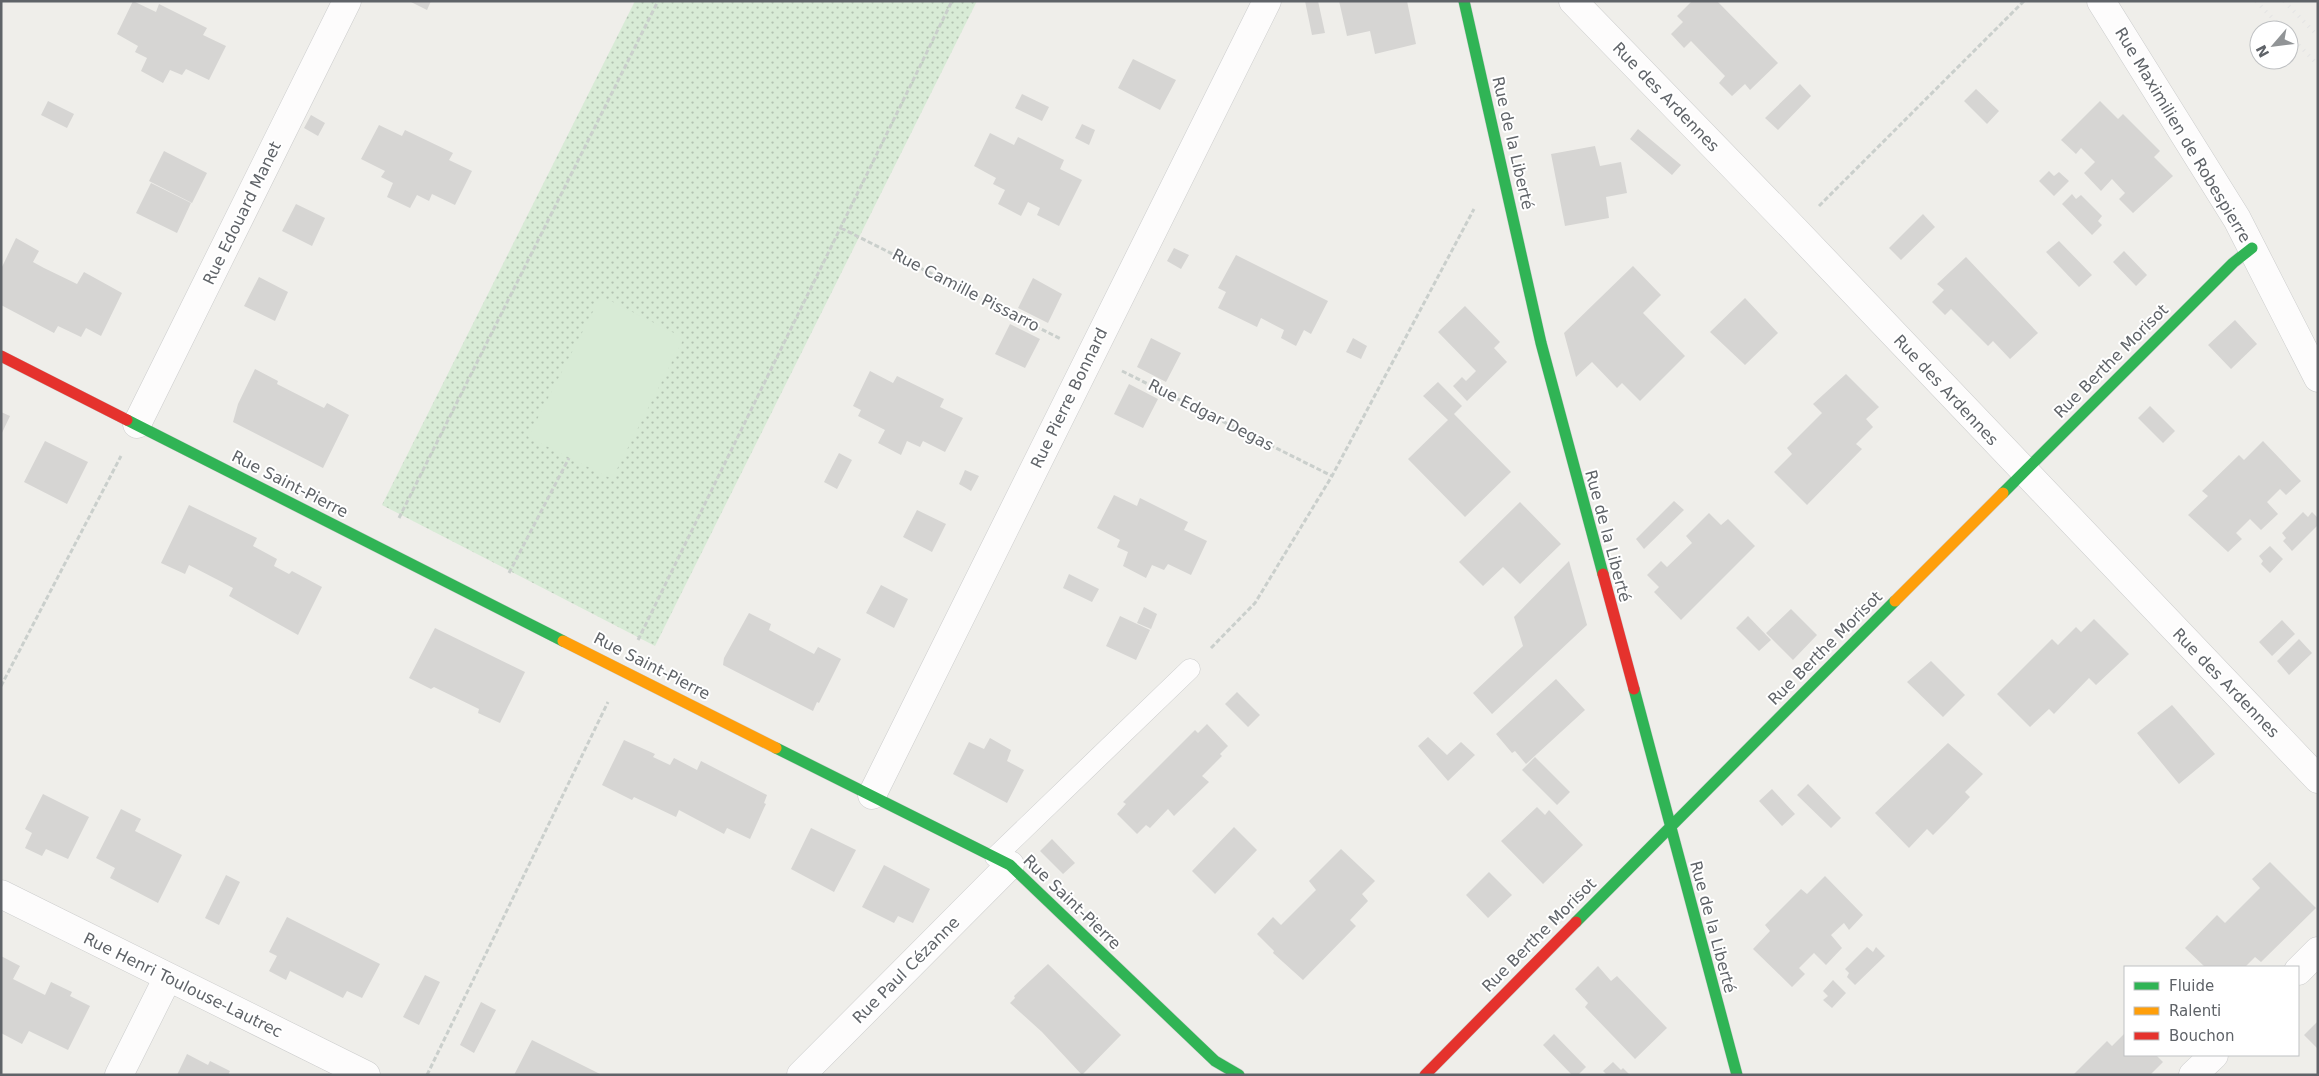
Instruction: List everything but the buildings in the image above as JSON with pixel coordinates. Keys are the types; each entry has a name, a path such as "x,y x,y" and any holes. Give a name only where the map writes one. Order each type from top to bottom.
{"street":[{"name":"Rue Edouard Manet","path":"137,424 347,1"},
{"name":"Rue Pierre Bonnard","path":"872,795 1267,1"},
{"name":"Rue de la Liberté","path":"1464,1 1541,343 1669,827 1737,1075"},
{"name":"Rue des Ardennes","path":"1573,1 1795,230 2318,779"},
{"name":"Rue Maximilien de Robespierre","path":"2102,1 2206,166 2252,248 2318,378"},
{"name":"Rue Berthe Morisot","path":"1425,1075 1669,827 2226,270 2252,248"},
{"name":"Rue Saint-Pierre","path":"1,356 1002,861 1215,1061 1239,1075"},
{"name":"Rue Paul Cézanne","path":"801,1075 1002,861"},
{"name":"Rue Henri Toulouse-Lautrec","path":"1,894 366,1075"},
{"path":"2299,970 2318,952"},
{"path":"119,1075 168,978"},
{"path":"2193,1075 2213,1056"}],"lane":[{"path":"1002,861 1190,669"}],"path":[{"path":"383,550 658,1"},
{"path":"427,1075 952,1"},
{"path":"1795,230 2024,1"},
{"path":"1190,669 1255,603 1332,476 1500,159"},
{"name":"Rue Camille Pissarro","path":"840,228 1090,355"},
{"name":"Rue Edgar Degas","path":"1090,355 1332,476"},
{"path":"1,686 137,424"},
{"path":"492,605 569,458"}],"green space":[{"path":"635,1 977,1 655,646 382,505"},
{"path":"601,296 684,338 612,479 528,437"}],"railway":[{"path":"2256,1 2274,20"},
{"path":"2284,1 2318,36"},
{"path":"2299,45 2318,65"}],"traffic: fast":[{"path":"1464,1 1541,343 1603,574"},
{"path":"2003,493 2233,263 2252,248"},
{"path":"127,420 563,641"},
{"path":"1576,922 1895,601"},
{"path":"1634,689 1737,1075"},
{"path":"776,748 1010,865 1215,1061 1239,1075"}],"traffic: slow":[{"path":"1895,601 2003,493"},
{"path":"563,641 776,748"}],"traffic: jam":[{"path":"1,356 127,420"},
{"path":"1603,574 1634,689"},
{"path":"1425,1075 1576,922"}]}
